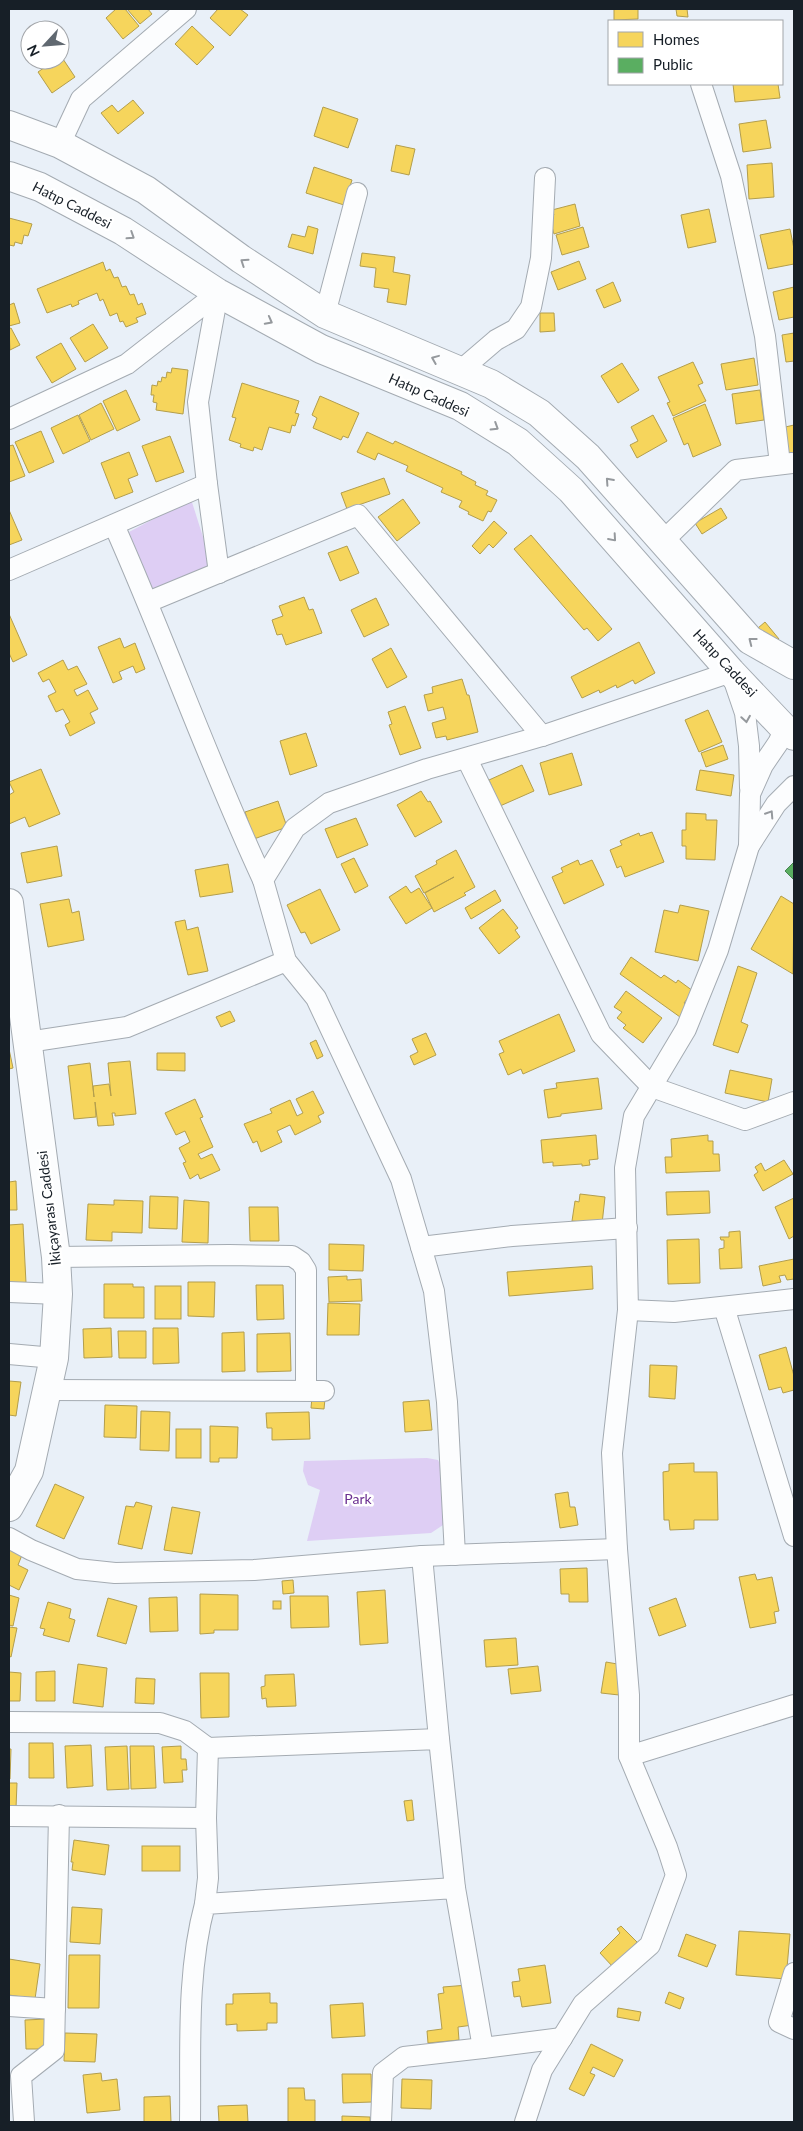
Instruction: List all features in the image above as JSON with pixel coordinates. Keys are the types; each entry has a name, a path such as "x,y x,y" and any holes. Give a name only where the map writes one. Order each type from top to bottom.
{"main road":[{"path":"9,125 60,144 146,190 241,259 325,314 491,384 539,414 588,457 750,640 794,665"},
{"name":"Hatıp Caddesi","path":"9,176 40,187 123,231 218,293 321,349 460,406 518,442 571,490 731,672 791,726"},
{"name":"İkiçayarası Caddesi","path":"9,903 56,1257 58,1294 54,1358 29,1471 9,1507"}],"street":[{"path":"60,144 81,99 186,9"},
{"path":"663,541 736,470 787,463 765,336 731,176 701,85"},
{"path":"461,370 496,340 516,329 531,307 541,258 545,178"},
{"path":"325,314 356,193"},
{"path":"9,419 127,364 218,293"},
{"path":"218,293 198,402 219,573"},
{"path":"9,570 207,484"},
{"path":"148,602 358,515 542,736"},
{"path":"114,525 148,602 244,839 263,880 286,961 316,998 401,1179 434,1292 447,1402 455,1555"},
{"path":"263,880 295,828 329,803 427,769 542,736 731,672 745,713 749,746 749,846 718,950 686,1029 634,1116 625,1168 628,1310 612,1453 616,1549 629,1695 629,1756 667,1847 676,1875 650,1945 583,2004 542,2070 525,2122"},
{"path":"750,794 763,766 791,726"},
{"path":"467,759 601,1034 652,1087 745,1120 794,1102"},
{"path":"749,846 776,804 794,786"},
{"path":"28,1042 127,1027 286,961"},
{"path":"421,1247 512,1236 627,1228"},
{"path":"47,1390 315,1390 306,1270 301,1262 292,1256 56,1257"},
{"path":"9,1292 58,1294"},
{"path":"628,1310 674,1312 794,1299"},
{"path":"724,1307 794,1536"},
{"path":"9,1354 54,1358"},
{"path":"9,1538 31,1550 77,1569 115,1572 254,1570 422,1556 616,1549"},
{"path":"422,1556 455,1888 483,2048"},
{"path":"629,1756 794,1705"},
{"path":"9,1722 160,1723 185,1731 208,1748 439,1739"},
{"path":"190,2122 192,2002 198,1928 205,1904 208,1878 206,1818 208,1748"},
{"path":"9,1816 59,1815 206,1818"},
{"path":"24,2122 21,2076 54,2050 59,1815"},
{"path":"205,1904 455,1888"},
{"path":"794,1973 779,2022 794,2029"},
{"path":"9,2006 55,2009"},
{"path":"381,2122 383,2073 404,2057 562,2038"}],"green space":[{"path":"191,499 209,556 206,569 154,592 129,532"},
{"name":"Park","path":"427,1458 438,1460 443,1471 443,1525 431,1533 307,1541 320,1490 308,1485 303,1471 304,1461"}],"building: Homes":[{"path":"116,9 125,9 139,26 123,39 106,18"},
{"path":"127,9 148,9 152,14 140,24"},
{"path":"218,9 240,9 248,15 230,36 210,18"},
{"path":"614,9 638,9 638,19 614,20"},
{"path":"676,9 687,9 688,17 677,16"},
{"path":"192,26 214,47 197,65 175,44"},
{"path":"41,70 70,70 75,77 52,93 38,72"},
{"path":"733,85 778,85 780,98 735,102"},
{"path":"133,100 144,113 118,134 101,113 112,105 118,112"},
{"path":"323,107 358,119 348,148 314,136"},
{"path":"766,120 771,148 743,152 739,124"},
{"path":"396,145 415,149 409,175 391,171"},
{"path":"772,163 774,197 749,199 747,165"},
{"path":"314,167 352,180 344,205 306,193"},
{"path":"575,204 580,226 554,234 549,216 554,215 552,210"},
{"path":"709,209 716,242 688,248 681,215"},
{"path":"9,218 32,224 28,236 24,235 22,244 15,242 14,246 9,245"},
{"path":"308,226 318,229 313,254 288,247 292,234 305,237"},
{"path":"583,227 589,247 562,255 556,235"},
{"path":"790,229 794,249 794,264 768,269 760,235"},
{"path":"362,253 395,257 393,272 410,275 406,305 387,302 389,289 374,287 376,268 360,266"},
{"path":"579,261 586,279 558,290 551,272"},
{"path":"103,262 106,271 110,269 114,278 118,277 122,287 126,286 130,295 134,294 138,305 142,303 146,314 136,318 138,322 126,327 123,321 120,322 117,313 110,316 103,299 100,301 97,293 78,301 79,304 72,307 71,304 47,313 37,289"},
{"path":"613,282 621,301 604,308 596,290"},
{"path":"794,287 794,317 779,320 773,292"},
{"path":"14,303 20,323 9,326 9,305"},
{"path":"540,313 554,313 555,331 540,332"},
{"path":"93,324 108,348 85,362 70,338"},
{"path":"11,328 20,345 10,350 9,329"},
{"path":"794,333 794,361 786,362 782,335"},
{"path":"61,343 76,369 52,383 36,357"},
{"path":"754,358 758,385 726,390 721,364"},
{"path":"693,362 703,383 698,385 706,401 673,416 667,403 670,402 658,377"},
{"path":"622,363 639,390 618,403 601,376"},
{"path":"172,368 188,370 183,414 156,410 157,403 153,402 154,395 151,395 152,385 157,386 158,381 161,382 162,377 166,378 167,372 171,373"},
{"path":"242,383 299,401 295,413 299,414 295,426 292,425 290,433 269,427 262,450 254,447 253,451 240,447 241,444 229,440 236,418 232,417"},
{"path":"126,390 140,420 117,431 103,401"},
{"path":"760,390 764,420 736,424 732,394"},
{"path":"320,396 359,413 348,438 343,436 341,440 313,428 317,418 312,415"},
{"path":"101,403 114,429 91,440 79,415"},
{"path":"705,404 721,445 693,457 688,443 684,445 673,418"},
{"path":"78,415 90,441 63,454 51,428"},
{"path":"653,415 667,441 637,458 630,445 638,441 631,427"},
{"path":"794,425 794,458 789,460 781,428"},
{"path":"41,431 54,462 29,473 15,442"},
{"path":"367,432 393,444 395,441 462,472 461,474 476,482 475,485 488,491 486,495 497,500 491,512 488,511 483,521 468,514 469,512 459,507 462,501 441,492 443,488 406,471 408,466 378,453 375,460 357,452"},
{"path":"170,436 184,472 156,482 142,446"},
{"path":"13,445 25,476 9,482 9,446"},
{"path":"129,452 138,475 128,479 133,492 115,499 101,463"},
{"path":"384,478 390,494 347,509 341,493"},
{"path":"403,499 420,523 397,541 378,517"},
{"path":"721,508 727,518 702,534 695,523"},
{"path":"9,510 22,540 9,545"},
{"path":"494,521 507,533 493,548 489,544 480,554 472,546"},
{"path":"531,535 612,629 598,641 587,628 584,630 514,549"},
{"path":"347,546 359,573 340,581 328,553"},
{"path":"304,597 309,610 313,609 322,633 286,645 282,634 277,635 272,620 283,616 279,606"},
{"path":"376,598 389,625 364,637 351,610"},
{"path":"9,614 27,655 13,662 9,653"},
{"path":"765,622 779,639 771,645 758,628"},
{"path":"120,638 124,648 135,643 145,669 136,673 133,666 119,672 122,679 113,683 98,647"},
{"path":"639,642 655,673 635,684 633,680 617,688 616,685 600,693 599,690 582,698 571,677"},
{"path":"391,648 407,677 387,688 372,659"},
{"path":"63,660 68,670 77,666 87,684 74,690 77,696 88,690 98,709 90,713 95,723 70,736 65,725 70,722 63,709 56,712 48,696 56,692 49,679 43,682 38,673"},
{"path":"462,679 467,695 469,695 478,732 447,740 446,736 436,738 432,723 446,719 443,707 428,711 424,695 433,693 432,687"},
{"path":"405,706 421,748 400,755 389,725 392,724 388,712"},
{"path":"708,710 722,742 699,752 685,720"},
{"path":"306,733 317,766 290,775 280,741"},
{"path":"723,745 728,759 706,767 701,753"},
{"path":"572,753 582,785 549,795 540,763"},
{"path":"522,765 534,791 500,806 489,780"},
{"path":"41,769 60,814 29,827 25,817 9,824 9,795 14,792 9,782"},
{"path":"700,770 734,775 731,796 696,790"},
{"path":"421,791 428,802 430,801 442,822 415,837 397,805"},
{"path":"278,801 287,827 254,839 245,812"},
{"path":"686,813 706,814 706,820 717,820 715,860 686,859 686,846 682,846 682,830 686,830"},
{"path":"356,818 368,845 337,858 325,829"},
{"path":"652,832 664,862 625,877 621,866 617,868 610,850 622,845 620,841 639,833 640,836"},
{"path":"57,846 62,876 27,883 21,853"},
{"path":"456,850 475,887 464,893 466,895 434,912 425,893 454,877 424,893 415,876 437,864 436,861"},
{"path":"354,858 368,886 355,893 341,864"},
{"path":"578,860 580,865 592,860 604,885 564,904 552,877 563,872 561,868"},
{"path":"228,864 233,892 200,897 195,870"},
{"path":"406,886 411,893 419,888 432,908 406,924 389,897"},
{"path":"320,889 340,930 311,944 305,932 301,933 287,905"},
{"path":"495,890 501,901 471,919 465,908"},
{"path":"781,896 794,904 793,974 751,949"},
{"path":"69,899 72,913 79,911 84,940 48,947 40,904"},
{"path":"680,905 709,911 698,961 655,952 664,910 678,913"},
{"path":"503,909 518,928 515,930 520,937 499,954 479,928"},
{"path":"185,920 187,930 198,927 208,971 188,975 175,922"},
{"path":"631,957 661,978 664,975 676,983 678,980 693,991 684,1003 687,1006 680,1017 620,974"},
{"path":"738,966 757,973 741,1022 748,1025 738,1053 713,1045"},
{"path":"626,991 662,1018 643,1043 623,1028 626,1025 617,1018 622,1012 614,1007"},
{"path":"230,1011 235,1021 221,1027 216,1017"},
{"path":"559,1014 575,1051 523,1074 521,1069 508,1075 499,1054 504,1052 499,1041"},
{"path":"426,1033 436,1055 414,1065 410,1056 418,1052 412,1039"},
{"path":"316,1040 323,1056 317,1059 310,1043"},
{"path":"9,1049 13,1068 9,1069"},
{"path":"157,1053 185,1053 185,1071 157,1070"},
{"path":"130,1061 136,1114 115,1116 115,1113 112,1113 114,1125 98,1126 95,1102 96,1117 74,1119 68,1066 90,1063 94,1097 93,1086 109,1084 111,1096 108,1063"},
{"path":"730,1070 772,1079 768,1102 725,1093"},
{"path":"598,1078 602,1109 561,1114 561,1116 548,1118 544,1090 557,1088 556,1083"},
{"path":"313,1091 324,1113 318,1116 321,1122 295,1135 290,1125 277,1131 282,1142 261,1152 257,1141 253,1143 244,1124 272,1113 270,1109 290,1100 297,1116 303,1113 296,1099"},
{"path":"195,1099 203,1117 200,1118 213,1147 198,1154 201,1159 212,1154 220,1170 200,1179 198,1174 190,1179 183,1163 186,1162 179,1148 190,1142 185,1131 176,1135 165,1113"},
{"path":"596,1135 598,1159 589,1160 590,1165 553,1166 553,1162 543,1163 541,1140"},
{"path":"708,1135 708,1141 713,1141 713,1154 719,1154 720,1171 666,1173 665,1157 672,1157 671,1139"},
{"path":"784,1160 793,1174 763,1191 754,1175 758,1172 755,1167 761,1163 765,1171"},
{"path":"16,1181 17,1210 9,1210 9,1182"},
{"path":"709,1191 710,1213 667,1215 666,1192"},
{"path":"580,1194 605,1197 602,1224 572,1221 575,1201 579,1202"},
{"path":"150,1196 178,1197 177,1229 149,1228"},
{"path":"794,1198 794,1236 789,1239 775,1207"},
{"path":"114,1200 143,1201 142,1233 112,1232 112,1241 86,1240 88,1204 114,1205"},
{"path":"184,1200 209,1202 208,1243 182,1242"},
{"path":"249,1207 278,1207 279,1241 250,1241"},
{"path":"23,1224 26,1283 9,1284 9,1225"},
{"path":"740,1231 742,1268 720,1269 719,1249 724,1248 724,1240 721,1240 720,1237 729,1237 729,1232"},
{"path":"699,1239 700,1283 668,1284 667,1240"},
{"path":"329,1244 364,1245 363,1271 329,1270"},
{"path":"794,1259 794,1279 787,1280 785,1275 779,1276 781,1282 763,1286 759,1266"},
{"path":"592,1266 593,1289 509,1296 507,1272"},
{"path":"347,1276 347,1280 361,1279 362,1301 329,1302 328,1277"},
{"path":"188,1282 215,1282 214,1317 188,1316"},
{"path":"104,1284 133,1284 133,1287 144,1287 144,1318 104,1318"},
{"path":"256,1285 283,1285 284,1319 257,1320"},
{"path":"155,1286 181,1286 181,1319 155,1319"},
{"path":"328,1303 360,1304 359,1335 327,1335"},
{"path":"111,1328 112,1357 84,1358 83,1329"},
{"path":"153,1328 178,1328 179,1363 153,1364"},
{"path":"118,1331 146,1331 146,1358 119,1358"},
{"path":"244,1332 245,1371 222,1372 222,1333"},
{"path":"290,1333 291,1371 257,1372 257,1334"},
{"path":"786,1347 794,1376 794,1390 783,1393 781,1387 769,1390 759,1355"},
{"path":"650,1365 677,1366 675,1399 649,1397"},
{"path":"9,1381 21,1382 16,1416 9,1415"},
{"path":"312,1397 325,1399 324,1409 311,1408"},
{"path":"429,1400 432,1430 405,1432 403,1402"},
{"path":"105,1405 137,1406 136,1438 104,1437"},
{"path":"141,1411 170,1412 169,1451 140,1450"},
{"path":"309,1412 310,1439 272,1440 272,1428 267,1428 266,1413"},
{"path":"210,1426 238,1427 237,1458 219,1458 219,1462 210,1462"},
{"path":"176,1429 201,1429 201,1458 176,1458"},
{"path":"694,1463 694,1472 717,1472 718,1520 694,1520 694,1529 670,1530 669,1520 664,1520 663,1472 669,1471 669,1464"},
{"path":"55,1484 84,1497 64,1539 36,1526"},
{"path":"568,1492 570,1507 575,1507 578,1525 560,1528 555,1494"},
{"path":"136,1502 152,1506 142,1549 118,1544 126,1506 134,1507"},
{"path":"172,1507 200,1512 192,1554 164,1550"},
{"path":"9,1549 22,1555 18,1565 28,1570 19,1590 9,1585"},
{"path":"587,1568 588,1602 569,1602 569,1594 561,1594 560,1569"},
{"path":"755,1574 757,1580 772,1577 779,1611 774,1612 776,1623 750,1628 739,1577"},
{"path":"293,1580 294,1593 283,1594 282,1581"},
{"path":"385,1590 388,1643 360,1645 357,1592"},
{"path":"200,1594 238,1595 238,1630 214,1630 214,1633 200,1634"},
{"path":"9,1595 19,1598 13,1626 9,1625"},
{"path":"290,1596 328,1596 329,1627 291,1628"},
{"path":"177,1597 178,1631 150,1632 149,1598"},
{"path":"108,1598 137,1606 126,1644 97,1636"},
{"path":"676,1598 686,1626 659,1636 649,1608"},
{"path":"273,1601 281,1601 281,1609 273,1609"},
{"path":"48,1602 71,1609 69,1618 75,1620 69,1642 43,1635 45,1629 40,1628"},
{"path":"9,1627 17,1628 11,1657 9,1656"},
{"path":"516,1638 518,1665 486,1667 484,1640"},
{"path":"606,1662 623,1665 619,1695 601,1693"},
{"path":"78,1664 107,1668 103,1707 73,1703"},
{"path":"538,1666 541,1691 511,1694 508,1669"},
{"path":"55,1671 55,1701 36,1701 36,1672"},
{"path":"9,1672 21,1673 20,1701 9,1701"},
{"path":"200,1673 229,1673 229,1717 201,1718"},
{"path":"294,1674 296,1706 267,1707 266,1698 262,1699 261,1687 265,1686 265,1675"},
{"path":"136,1678 155,1679 154,1704 135,1703"},
{"path":"29,1743 53,1743 54,1778 29,1778"},
{"path":"91,1745 93,1786 67,1788 65,1746"},
{"path":"127,1746 129,1789 107,1790 105,1747"},
{"path":"130,1746 154,1746 156,1788 131,1789"},
{"path":"181,1746 181,1759 186,1759 187,1770 182,1770 183,1782 164,1783 162,1747"},
{"path":"9,1749 11,1749 10,1779 9,1779"},
{"path":"9,1783 17,1783 16,1808 9,1808"},
{"path":"412,1800 414,1820 407,1821 404,1801"},
{"path":"74,1840 109,1845 105,1875 72,1870 73,1862 71,1862"},
{"path":"142,1846 180,1846 180,1871 142,1871"},
{"path":"72,1907 102,1909 100,1944 70,1942"},
{"path":"621,1926 637,1942 613,1967 600,1953 620,1933 617,1929"},
{"path":"739,1931 790,1934 786,1979 736,1975"},
{"path":"686,1934 716,1945 707,1967 678,1956"},
{"path":"69,1955 100,1955 99,2008 68,2008"},
{"path":"9,1959 40,1964 35,1999 9,1995"},
{"path":"545,1965 551,2003 522,2007 520,1996 514,1997 512,1982 520,1981 518,1969"},
{"path":"468,1985 473,2025 458,2027 459,2040 428,2043 427,2031 442,2029 438,1994 444,1993 443,1987"},
{"path":"669,1992 684,1998 680,2009 665,2003"},
{"path":"270,1993 270,2003 277,2003 277,2023 267,2023 267,2030 237,2031 237,2024 226,2025 226,2004 233,2004 233,1994"},
{"path":"363,2003 365,2036 332,2038 330,2005"},
{"path":"618,2008 641,2012 639,2021 617,2017"},
{"path":"47,2019 48,2049 26,2049 25,2020"},
{"path":"65,2033 97,2034 95,2062 64,2061"},
{"path":"591,2044 623,2060 614,2077 593,2067 590,2073 595,2075 584,2096 569,2089"},
{"path":"101,2073 102,2081 117,2079 120,2110 87,2113 83,2075"},
{"path":"342,2074 371,2074 372,2102 343,2103"},
{"path":"402,2079 432,2080 431,2109 401,2108"},
{"path":"288,2088 304,2088 305,2100 315,2100 315,2122 288,2122"},
{"path":"170,2096 171,2122 144,2122 144,2097"},
{"path":"247,2105 248,2122 219,2122 218,2106"},
{"path":"342,2116 370,2117 370,2122 342,2122"}],"building: Public":[{"path":"794,862 794,880 785,871"}]}
